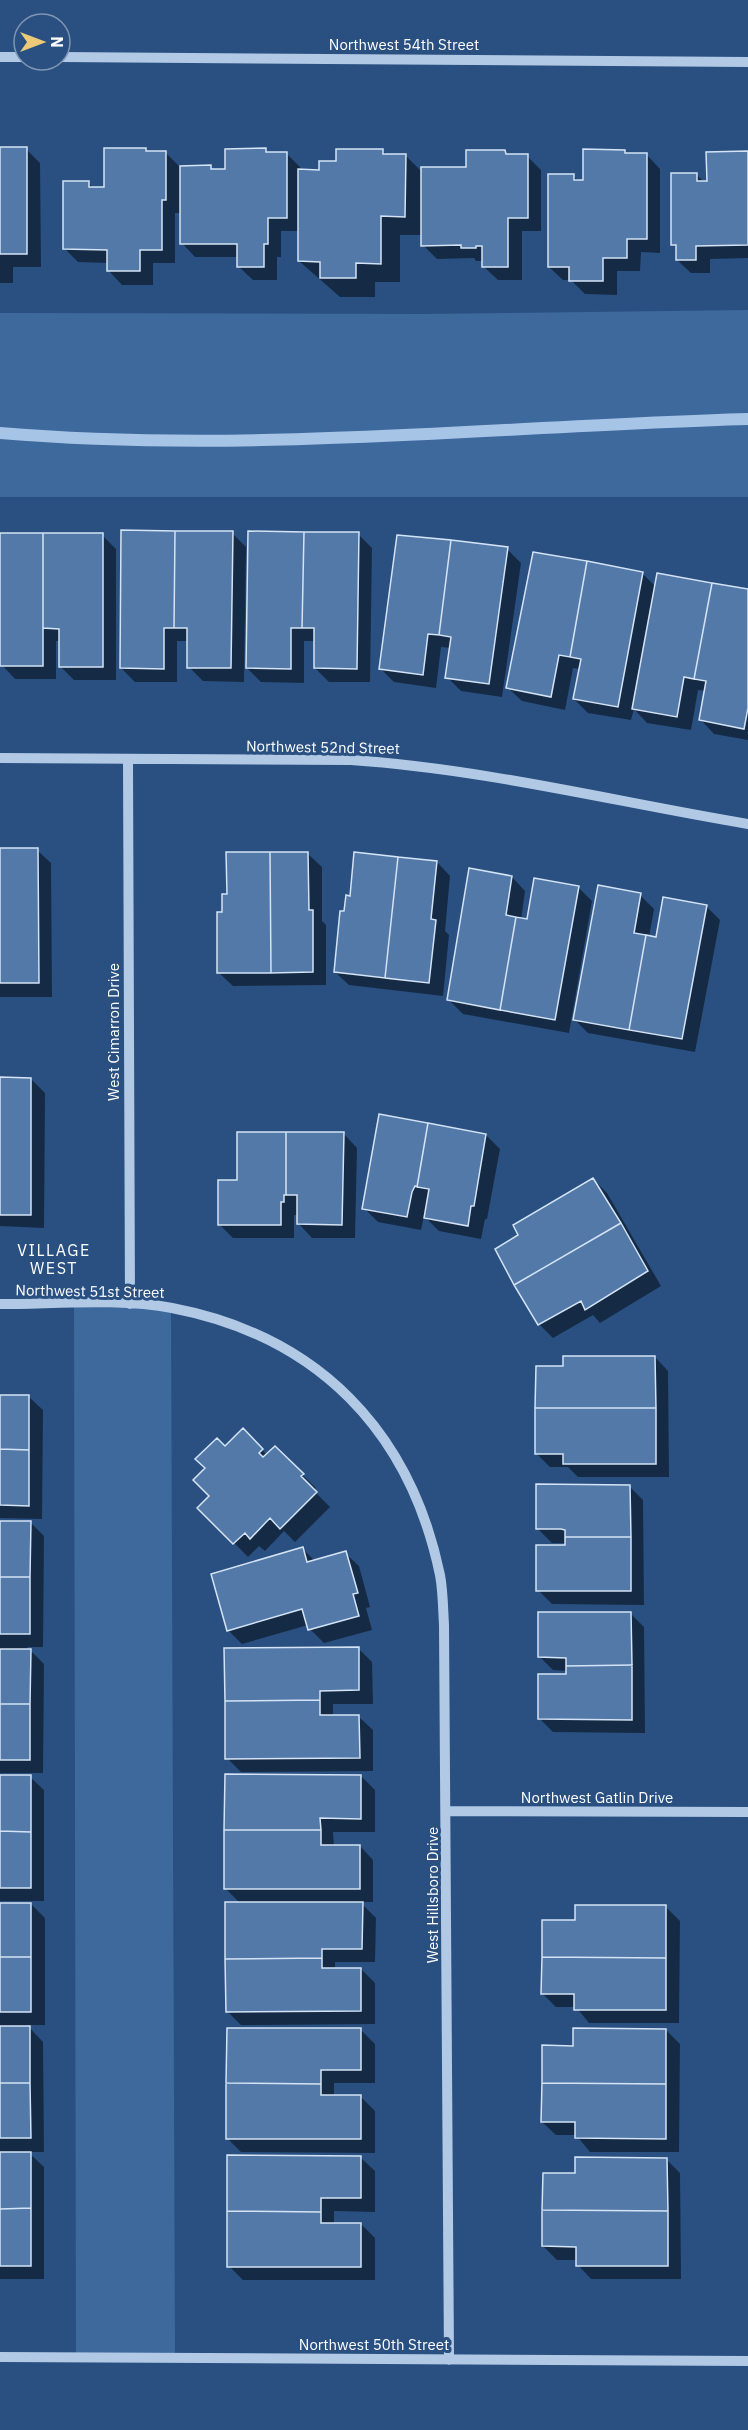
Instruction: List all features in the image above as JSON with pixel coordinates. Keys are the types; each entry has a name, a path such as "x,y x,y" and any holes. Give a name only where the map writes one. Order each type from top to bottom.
{"street":[{"name":"Northwest 54th Street","path":"72,57 748,62"},
{"name":"Northwest 52nd Street","path":"0,758 351,760 403,763 629,801 748,824"},
{"name":"West Cimarron Drive","path":"128,760 130,1304"},
{"name":"Northwest 51st Street","path":"0,1304 130,1304 171,1308 256,1333 310,1363 354,1403 387,1442"},
{"name":"West Hillsboro Drive","path":"387,1442 408,1477 417,1499 441,1577 447,1811 448,2360"},
{"name":"Northwest Gatlin Drive","path":"447,1811 748,1812"},
{"name":"Northwest 50th Street","path":"0,2357 748,2361"}],"shaded area":[{"path":"748,310 748,497 0,497 0,313 420,314"},
{"path":"74,1304 171,1308 175,2358 76,2357"}],"building":[{"path":"0,147 27,147 27,254 0,254"},
{"path":"104,148 146,148 146,151 166,151 166,200 162,200 162,250 140,250 140,271 107,271 107,250 63,249 63,181 89,181 89,187 104,187"},
{"path":"266,148 266,152 287,152 287,218 268,218 268,244 264,244 264,267 237,267 237,244 180,244 180,166 211,165 211,169 225,169 225,149"},
{"path":"336,149 383,149 383,154 406,154 405,217 381,216 381,264 356,263 356,278 320,278 320,262 298,261 298,169 319,170 319,161 336,161"},
{"path":"583,149 647,153 647,239 627,239 627,258 603,258 603,281 569,281 569,267 548,267 548,174 574,174 574,180 583,180"},
{"path":"466,150 505,150 506,154 528,154 528,218 508,218 508,267 482,267 482,246 461,248 461,245 421,246 421,167 466,167"},
{"path":"748,151 748,245 696,246 696,260 676,260 676,245 671,245 671,173 697,173 697,181 707,181 706,152"},
{"path":"121,530 175,531 174,628 164,628 164,669 120,668"},
{"path":"175,531 233,531 231,668 187,668 187,628 174,628"},
{"path":"248,531 304,532 302,628 291,628 291,669 246,668"},
{"path":"304,532 359,532 357,669 314,668 314,628 302,628"},
{"path":"0,533 43,533 43,666 0,666"},
{"path":"43,533 103,533 103,667 59,667 59,629 43,628"},
{"path":"397,535 451,540 439,635 428,634 423,675 379,669"},
{"path":"451,540 508,547 489,684 445,678 451,637 439,635"},
{"path":"533,552 587,561 570,657 559,655 551,697 506,688"},
{"path":"587,561 643,572 618,707 573,699 581,659 570,657"},
{"path":"657,573 712,583 694,679 684,677 677,717 632,709"},
{"path":"712,583 748,589 748,708 744,729 699,720 706,681 694,679"},
{"path":"0,848 38,848 39,983 0,983"},
{"path":"226,852 270,852 271,973 217,973 217,912 222,912 222,894 227,894"},
{"path":"270,852 308,852 309,910 313,910 313,972 271,973"},
{"path":"354,852 398,857 385,978 334,972 340,911 344,911 346,895 350,896"},
{"path":"398,857 437,861 431,919 436,920 429,983 385,978"},
{"path":"469,868 512,876 506,915 516,917 500,1010 447,1000"},
{"path":"534,878 579,886 555,1020 500,1010 516,917 527,919"},
{"path":"598,885 641,893 634,933 646,935 629,1030 573,1020"},
{"path":"663,897 707,905 682,1039 629,1030 646,935 656,937"},
{"path":"0,1077 31,1078 31,1215 0,1215"},
{"path":"379,1114 428,1123 417,1187 415,1186 412,1192 407,1217 362,1209"},
{"path":"428,1123 486,1134 474,1206 471,1206 468,1226 424,1218 429,1189 417,1187"},
{"path":"237,1132 286,1132 286,1195 284,1195 284,1202 281,1202 281,1225 218,1225 218,1180 237,1180"},
{"path":"286,1132 344,1132 342,1225 297,1224 297,1195 286,1195"},
{"path":"593,1178 621,1223 514,1285 495,1249 518,1235 513,1225"},
{"path":"621,1223 648,1271 585,1310 581,1301 538,1325 514,1285"},
{"path":"563,1356 655,1356 656,1408 535,1408 536,1366 563,1366"},
{"path":"0,1395 29,1395 29,1450 0,1449"},
{"path":"535,1408 656,1408 656,1464 563,1464 563,1454 535,1454"},
{"path":"243,1428 263,1449 259,1453 263,1457 275,1446 304,1474 301,1476 317,1492 280,1529 270,1518 250,1539 245,1533 233,1544 197,1508 209,1496 193,1480 205,1468 195,1459 217,1438 225,1446"},
{"path":"0,1449 29,1450 29,1506 0,1505"},
{"path":"536,1484 630,1485 631,1537 565,1537 565,1530 536,1529"},
{"path":"0,1521 31,1521 30,1577 0,1577"},
{"path":"565,1537 631,1537 631,1591 536,1591 536,1545 565,1545"},
{"path":"303,1547 307,1562 346,1551 358,1593 353,1594 359,1616 308,1630 302,1609 227,1631 211,1574"},
{"path":"0,1577 30,1577 30,1634 0,1634"},
{"path":"538,1612 631,1612 632,1665 566,1666 566,1658 538,1657"},
{"path":"359,1647 359,1690 320,1691 320,1700 225,1701 224,1648"},
{"path":"0,1649 31,1649 30,1704 0,1704"},
{"path":"632,1665 632,1720 538,1719 538,1674 566,1674 566,1666"},
{"path":"320,1700 320,1715 359,1715 360,1758 225,1759 225,1701"},
{"path":"0,1704 30,1704 30,1760 0,1760"},
{"path":"225,1774 361,1775 361,1819 320,1818 321,1830 224,1830"},
{"path":"0,1775 31,1775 31,1832 0,1831"},
{"path":"224,1830 321,1830 321,1845 360,1845 360,1889 224,1889"},
{"path":"0,1831 31,1832 31,1888 0,1888"},
{"path":"225,1902 363,1902 362,1949 322,1949 322,1958 225,1959"},
{"path":"0,1903 31,1903 31,1957 0,1957"},
{"path":"575,1905 666,1905 666,1958 542,1957 542,1920 575,1920"},
{"path":"0,1957 31,1957 31,2012 0,2012"},
{"path":"542,1957 666,1958 666,2010 574,2010 574,1994 541,1994"},
{"path":"322,1958 322,1968 361,1968 361,2011 226,2012 225,1959"},
{"path":"0,2026 30,2026 30,2083 0,2083"},
{"path":"227,2028 361,2028 361,2070 321,2070 321,2084 226,2083"},
{"path":"573,2028 666,2029 666,2084 542,2083 542,2045 573,2046"},
{"path":"0,2083 30,2083 31,2138 0,2138"},
{"path":"226,2083 321,2084 321,2095 361,2095 361,2139 226,2139"},
{"path":"542,2083 666,2084 666,2139 575,2138 575,2122 541,2122"},
{"path":"0,2152 31,2152 31,2208 0,2209"},
{"path":"227,2155 361,2156 361,2198 321,2198 321,2212 227,2211"},
{"path":"575,2157 667,2158 668,2211 542,2210 543,2173 575,2173"},
{"path":"31,2208 31,2266 0,2266 0,2209"},
{"path":"542,2210 668,2211 668,2266 576,2266 576,2247 542,2246"},
{"path":"227,2211 321,2212 321,2223 361,2223 361,2267 227,2267"}],"waterway":[{"path":"0,433 93,439 280,440 748,419"}],"district":[{"name":"VILLAGE WEST","path":"54,1259"}]}
